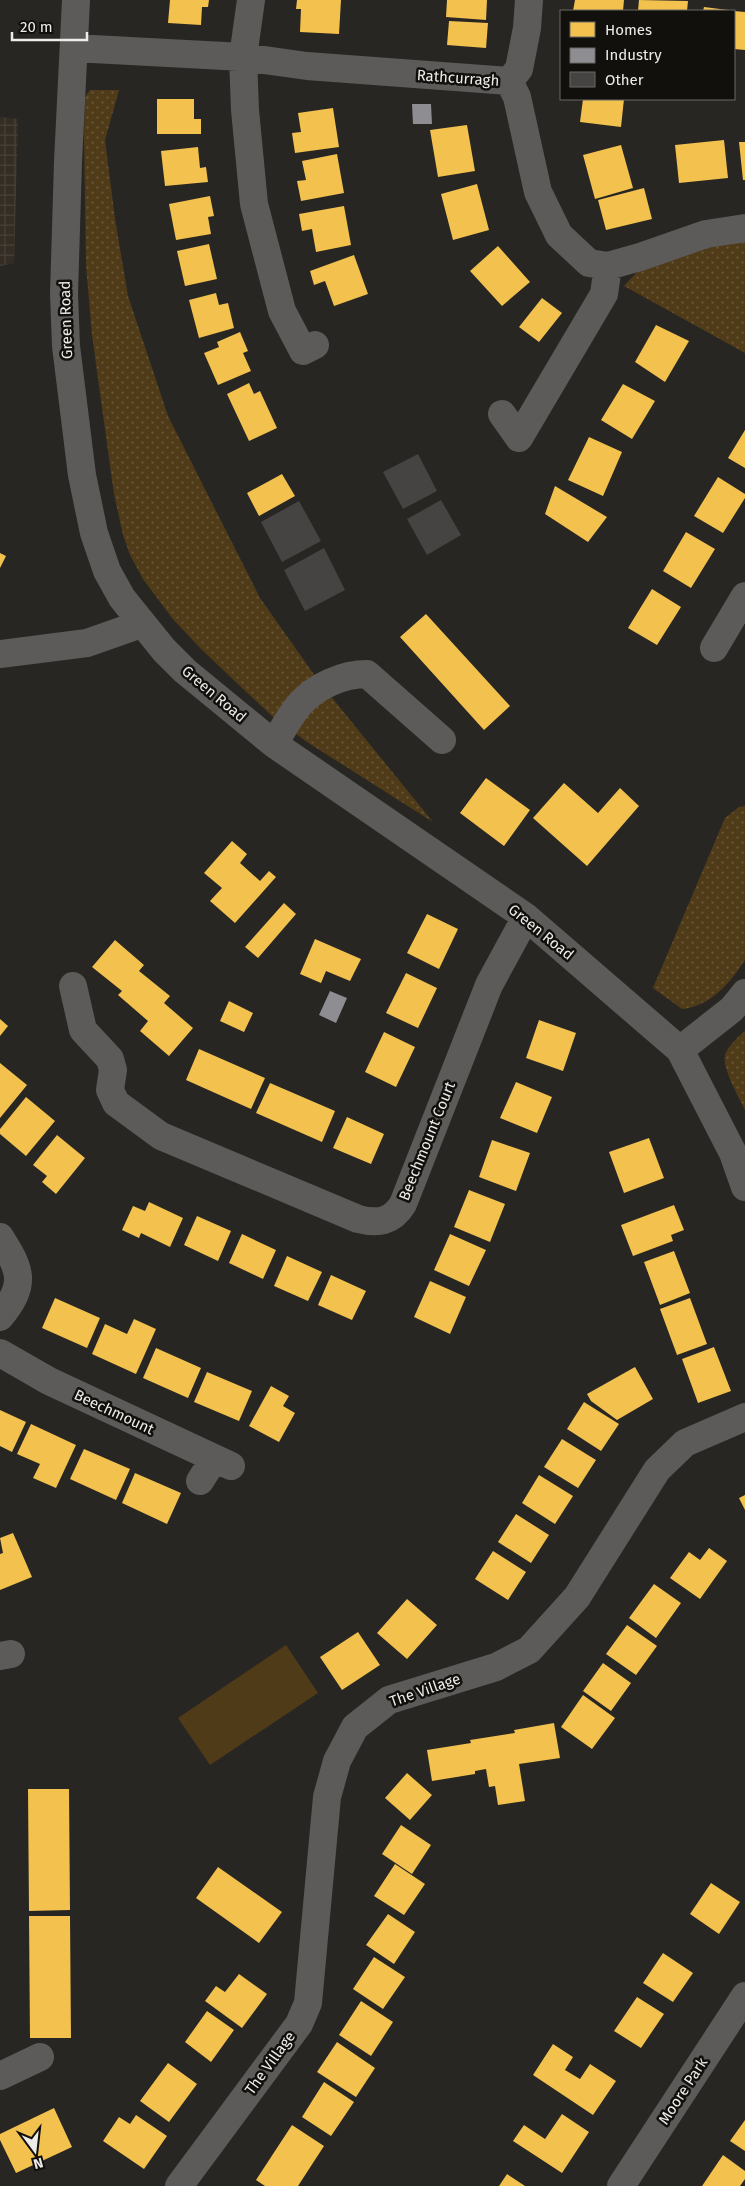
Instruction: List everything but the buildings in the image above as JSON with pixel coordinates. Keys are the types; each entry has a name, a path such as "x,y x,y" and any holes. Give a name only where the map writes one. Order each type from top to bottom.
{"street":[{"name":"Green Road","path":"76,0 64,284 66,346 82,475 94,533 107,571 122,598 141,624 185,671 274,744 526,917 680,1050 733,1153 745,1187"},
{"path":"251,0 243,57 245,110 254,204 282,311 303,351 316,345"},
{"path":"509,81 519,69 527,28 529,0"},
{"name":"Rathcurragh","path":"74,48 243,57 325,68 509,81 517,98 538,192 559,236 589,263 608,266"},
{"path":"502,414 519,438 604,294 608,266 706,234 745,228"},
{"path":"714,648 745,596"},
{"path":"0,654 87,643 141,624"},
{"path":"274,744 300,703 326,684 353,674 367,674 442,740"},
{"name":"Beechmount Court","path":"72,986 83,1030 110,1059 113,1070 110,1090 116,1103 161,1136 358,1220 373,1223 389,1219 397,1213 403,1204 489,985 526,917"},
{"path":"680,1050 732,1010 745,993"},
{"path":"0,1237 16,1262 19,1280 14,1300 0,1317"},
{"name":"Beechmount","path":"0,1353 215,1469"},
{"name":"The Village","path":"180,2186 299,2024 308,2003 327,1798 337,1760 355,1727 389,1700 496,1667 529,1650 576,1597 657,1470 685,1443 745,1416"},
{"name":"Moore Park","path":"621,2186 745,1996"},
{"path":"0,2076 40,2057"}],"shaded area":[{"path":"90,90 119,90 105,140 115,219 128,296 168,416 260,598 320,683 433,822 307,742 272,716 201,649 172,618 143,579 130,555 123,535 114,494 92,335 86,265 84,136 85,97"},
{"path":"0,117 18,119 14,263 0,266"},
{"path":"745,240 745,353 624,286 638,271 694,249"},
{"path":"745,806 745,960 719,992 702,1003 682,1009 653,988 725,818 739,807"},
{"path":"745,1031 745,1110 728,1075 725,1055 728,1048"},
{"path":"286,1645 318,1693 210,1765 178,1718"}]}
